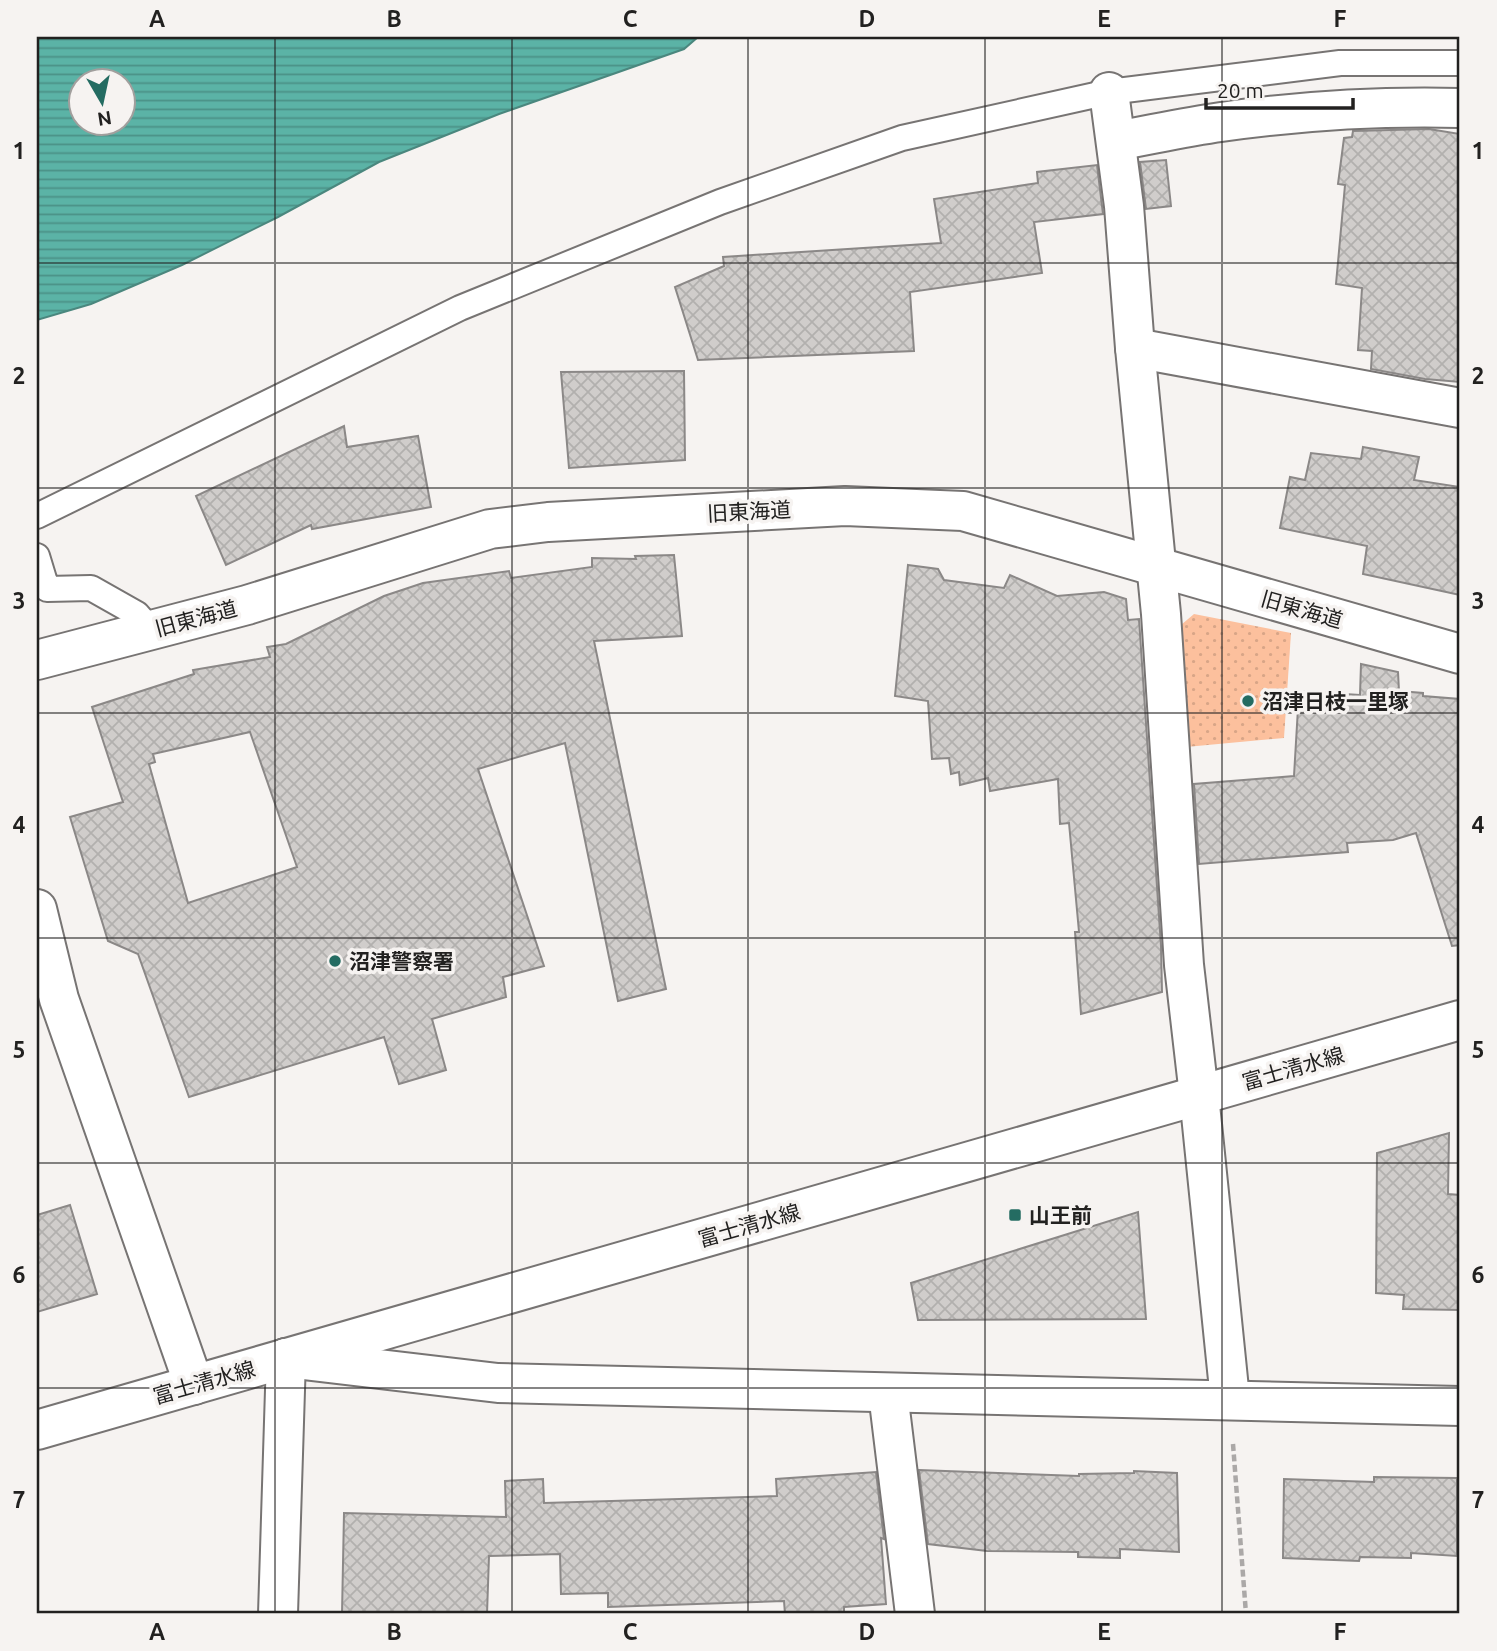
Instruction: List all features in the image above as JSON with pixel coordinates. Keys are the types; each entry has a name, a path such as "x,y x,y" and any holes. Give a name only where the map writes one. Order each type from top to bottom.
{"street":[{"path":"1109,92 1124,206 1161,614 1184,965 1230,1399"},
{"path":"1115,141 1221,122 1287,115 1413,107 1460,108"},
{"path":"1135,348 1460,408"},
{"name":"旧東海道","path":"37,660 247,605 490,529 548,522 845,506 963,511 1460,654"},
{"path":"37,909 59,999 194,1385"},
{"name":"富士清水線","path":"37,1430 1460,1020"},
{"path":"278,1614 286,1358 498,1383 1460,1406"},
{"path":"887,1393 915,1614"}],"lane":[{"path":"37,516 460,308 720,202 902,138 1109,92 1340,63 1460,64"},
{"path":"37,555 42,589 91,588 137,614 150,630"}],"path":[{"path":"1230,1399 1246,1614"}],"shaded area":[{"path":"1194,614 1291,633 1284,738 1186,747 1175,630"}],"water":[{"path":"37,37 698,37 684,49 499,114 379,162 182,265 91,304 37,320"}],"building":[{"path":"1429,129 1460,134 1460,382 1371,369 1372,351 1358,350 1362,288 1336,284 1345,185 1338,184 1344,138 1352,137 1353,131"},
{"path":"1166,160 1171,206 1146,209 1140,162"},
{"path":"1097,165 1103,214 1034,222 1042,273 910,292 914,351 698,360 675,287 724,266 723,257 941,243 934,199 1038,183 1037,172"},
{"path":"684,371 685,460 569,468 561,372"},
{"path":"344,426 347,447 418,436 431,507 312,529 311,525 226,565 196,496"},
{"path":"1363,447 1419,457 1414,480 1460,487 1460,595 1363,574 1367,546 1280,528 1290,477 1305,480 1311,453 1361,459"},
{"path":"674,555 682,636 594,641 666,989 618,1001 565,743 478,769 544,966 503,977 506,997 432,1019 446,1070 399,1084 384,1037 189,1097 138,954 108,941 70,817 123,802 92,707 194,674 193,670 270,657 267,647 286,644 384,596 423,583 509,571 511,578 592,567 592,558 636,559 635,556","holes":["250,732 297,867 188,903 149,764 155,762 153,754"]},
{"path":"908,565 938,569 944,580 1004,588 1010,575 1057,596 1104,592 1126,599 1128,620 1139,619 1162,992 1081,1014 1075,932 1079,932 1069,823 1060,824 1058,779 990,791 988,778 960,785 959,772 951,774 949,758 932,759 928,701 895,696"},
{"path":"1361,664 1398,672 1399,691 1460,699 1460,945 1452,946 1416,833 1393,840 1347,843 1348,852 1199,864 1194,784 1294,776 1299,691 1360,695"},
{"path":"1449,1133 1448,1194 1460,1195 1460,1310 1403,1309 1404,1295 1376,1293 1377,1153"},
{"path":"70,1205 97,1294 37,1312 37,1215"},
{"path":"1138,1212 1146,1319 918,1320 911,1283"},
{"path":"919,1470 1079,1476 1134,1471 1177,1473 1179,1552 1120,1549 1120,1558 1078,1557 1078,1552 987,1551 928,1544"},
{"path":"876,1472 884,1539 881,1538 886,1604 844,1607 844,1614 785,1614 784,1601 608,1607 608,1593 561,1594 560,1554 489,1556 487,1614 342,1614 344,1513 506,1517 505,1481 543,1479 544,1503 777,1496 776,1479"},
{"path":"1374,1477 1457,1478 1457,1556 1411,1553 1411,1558 1360,1557 1359,1561 1283,1558 1284,1479 1374,1482"}],"place":[{"name":"沼津日枝一里塚","path":"1248,701"},
{"name":"沼津警察署","path":"335,961"},
{"name":"山王前","path":"1015,1215"}]}
